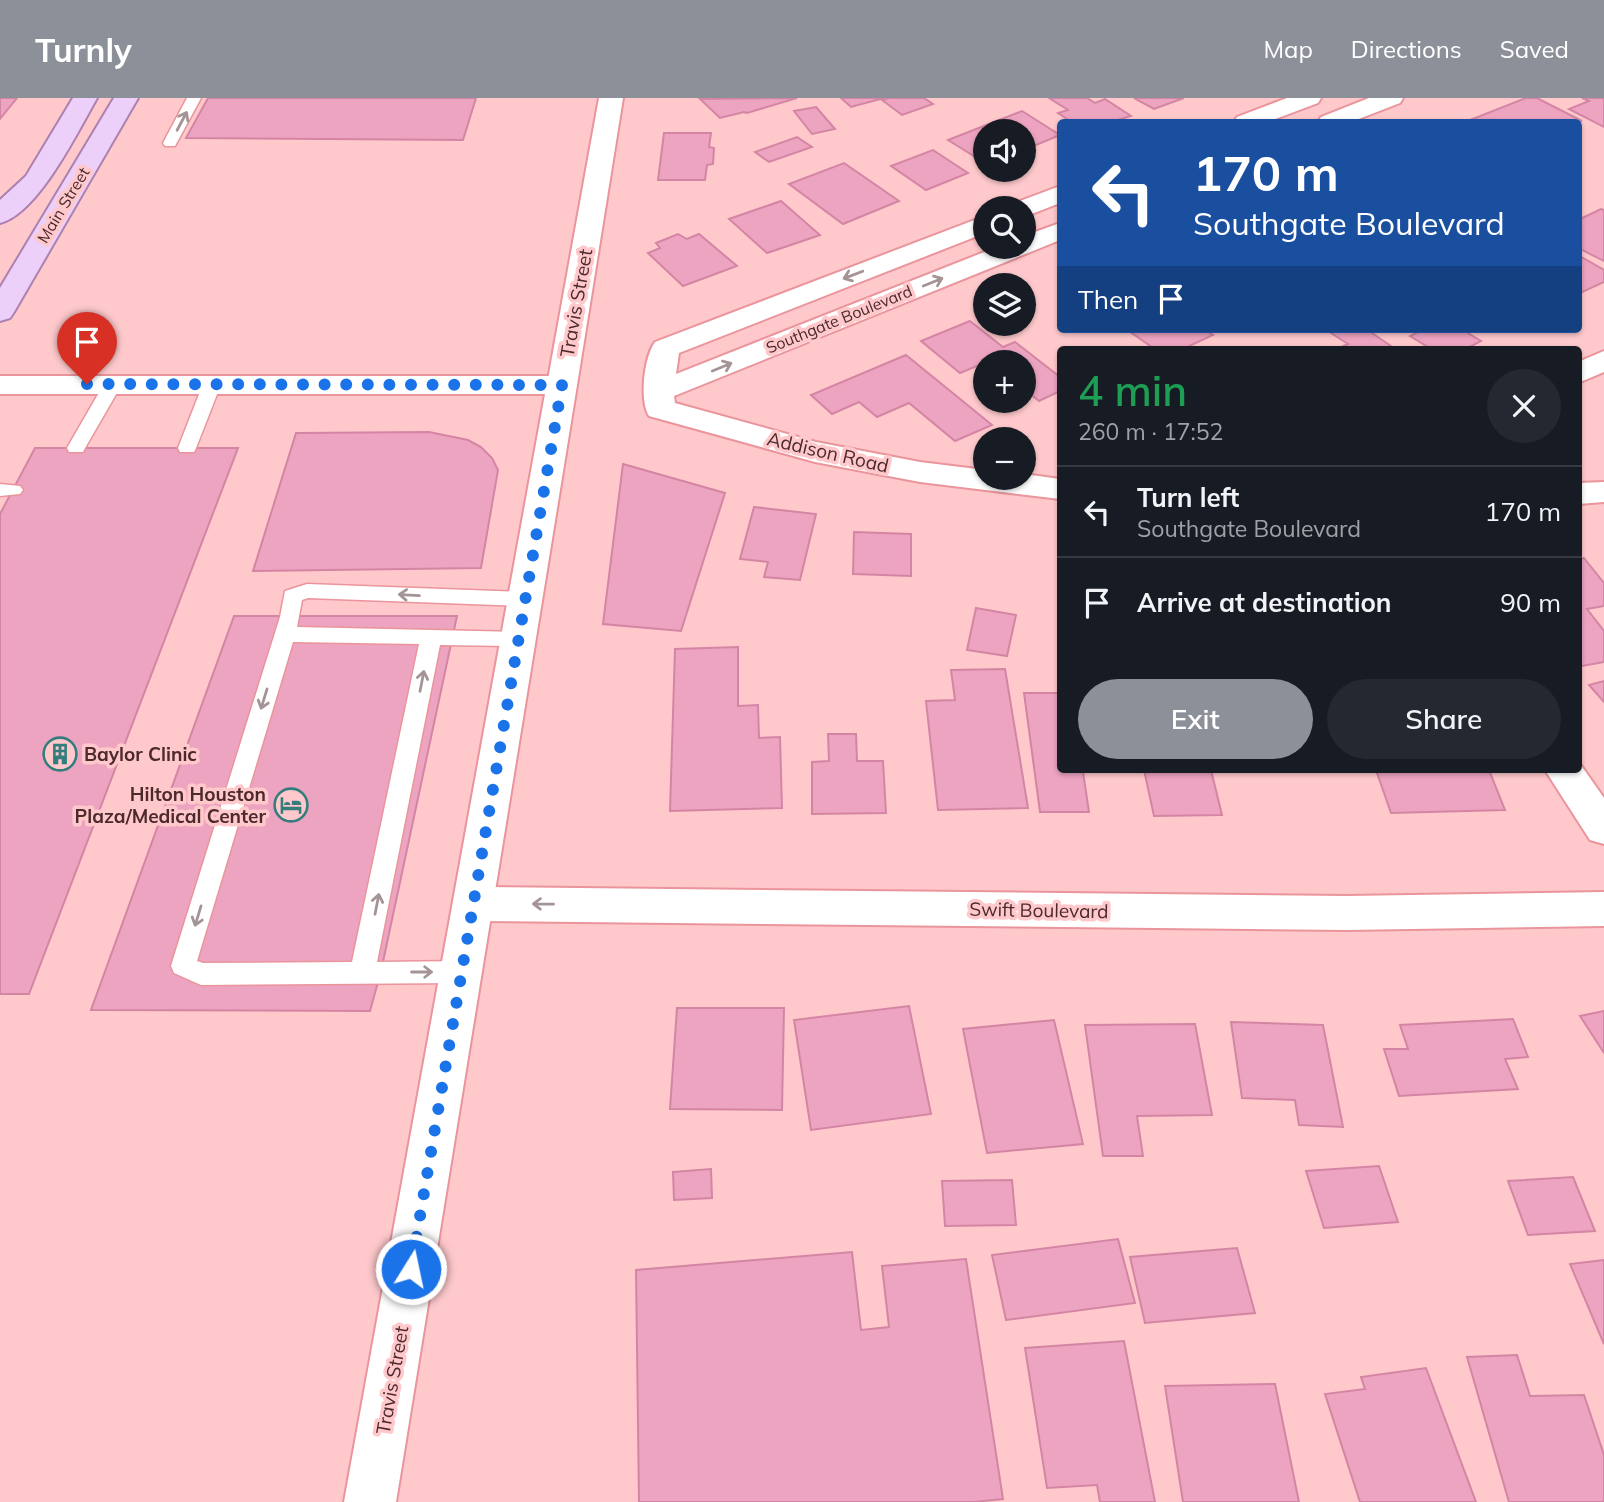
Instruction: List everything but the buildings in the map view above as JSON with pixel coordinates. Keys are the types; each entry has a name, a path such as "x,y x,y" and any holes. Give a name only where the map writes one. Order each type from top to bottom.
{"main road":[{"path":"36,180 62,98"},
{"name":"Main Street","path":"0,215 36,180 85,98"},
{"name":"Main Street","path":"0,312 126,98"},
{"path":"79,177 123,143 151,98"}],"street":[{"name":"Travis Street","path":"370,1502 475,904 611,98"},
{"path":"1254,119 1309,98"},
{"path":"1338,119 1391,98"},
{"path":"1036,204 1057,195"},
{"name":"Southgate Boulevard","path":"658,392 665,348 973,228"},
{"name":"Southgate Boulevard","path":"1036,240 1057,232"},
{"name":"Southgate Boulevard","path":"658,392 990,259"},
{"path":"1582,372 1604,360"},
{"path":"0,385 562,385"},
{"name":"Addison Road","path":"658,392 660,409 815,452 920,472 1057,488"},
{"path":"1582,494 1604,492"},
{"path":"1566,773 1604,829"},
{"name":"Swift Boulevard","path":"475,904 1346,913 1604,909"}],"lane":[{"path":"170,143 194,98"},
{"path":"76,448 113,384"},
{"path":"187,448 212,384"},
{"path":"463,972 201,974 183,966 290,617 292,596 307,591 526,599"},
{"path":"284,634 519,639"},
{"path":"363,971 431,638"}],"place":[{"name":"Baylor Clinic","path":"60,754"},
{"name":"Hilton Houston Plaza/Medical Center","path":"291,805"}],"route":[{"path":"87,384 562,385 411,1269"}]}
